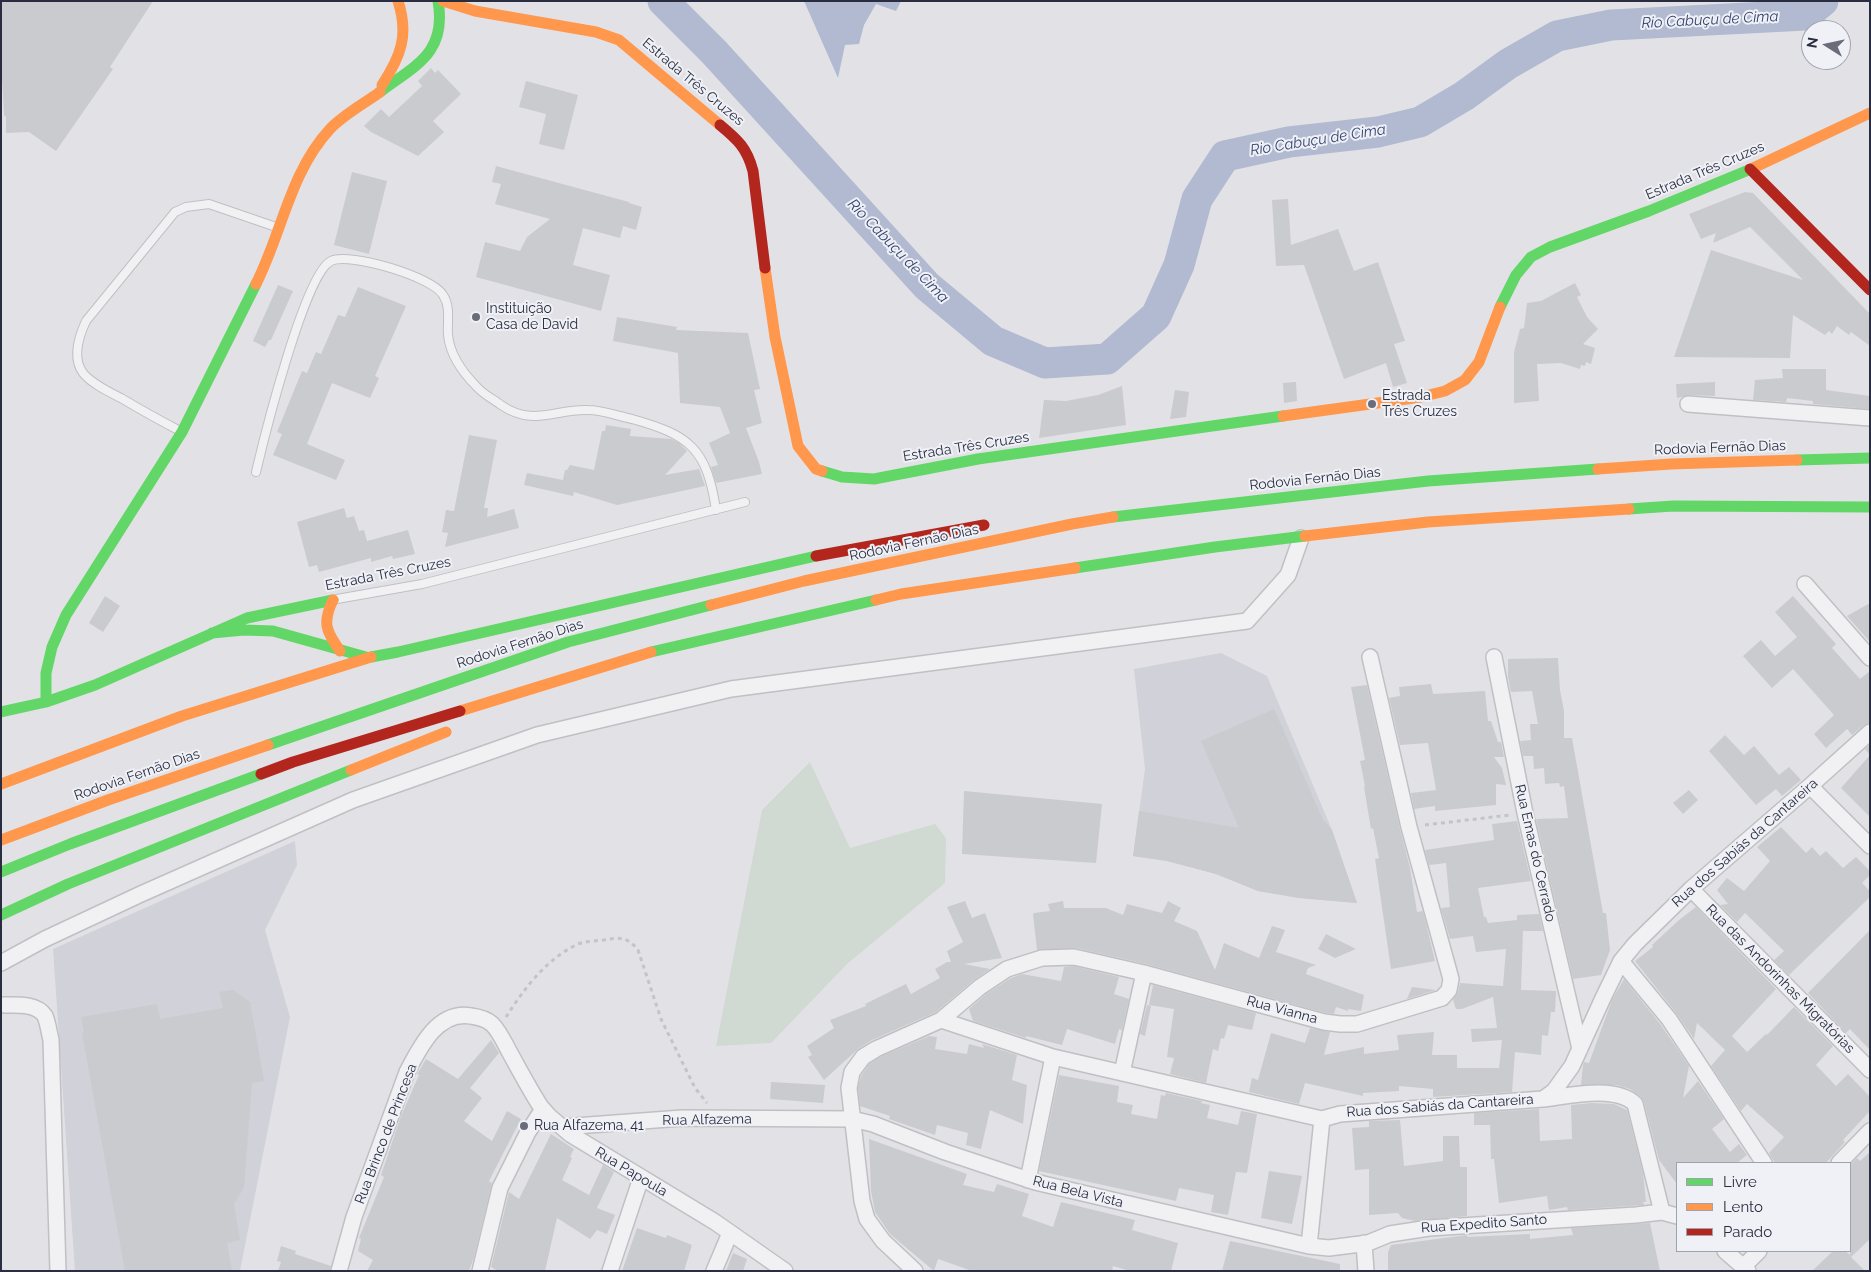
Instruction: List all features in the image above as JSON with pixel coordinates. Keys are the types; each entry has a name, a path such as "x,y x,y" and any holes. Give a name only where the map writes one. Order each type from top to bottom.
{"main road":[{"path":"372,97 392,71 401,51 404,22 398,1"},
{"path":"46,702 46,673 52,647 66,615 182,432 260,276 294,186 310,154 331,128 416,65 433,49 440,34 441,18 438,1"},
{"name":"Estrada Três Cruzes","path":"442,1 475,11 596,32 619,40 738,140 749,156 753,171 774,328 798,446 816,469 842,477 874,478 978,459 1421,397 1445,391 1465,380 1479,362 1497,314 1516,274 1531,257 1550,247 1649,211 1750,170 1870,113"},
{"path":"1750,170 1870,290"},
{"name":"Rodovia Fernão Dias","path":"1,840 108,800 568,642 804,582 1072,524 1129,515 1428,481 1671,464 1870,458"},
{"path":"1,872 70,844 293,762 683,644 901,594 1215,546 1301,538 1428,522 1673,506 1870,507"},
{"path":"1035,521 1072,524"},
{"path":"1,784 182,716 368,657 398,652 637,595 843,550 997,523"},
{"path":"333,600 326,611 324,620 328,633 340,651"},
{"name":"Estrada Três Cruzes","path":"1,712 46,702 96,686 247,618 333,600"},
{"path":"212,633 244,630 273,632 368,657"},
{"path":"515,706 683,644"},
{"path":"1,915 77,880 459,727"}],"street":[{"path":"1688,404 1870,418"},
{"path":"1,963 45,939 141,894 353,800 537,734 731,689 1247,621 1288,575 1301,538"},
{"path":"1805,584 1870,658"},
{"name":"Rua Vianna","path":"915,1271 883,1241 867,1219 862,1201 852,1119 849,1088 852,1072 862,1057 941,1020 980,987 1007,969 1042,958 1074,957 1144,973 1324,1022 1340,1024 1357,1024 1442,998 1449,990 1451,979 1409,827 1370,657"},
{"name":"Rua Emas do Cerrado","path":"1494,657 1525,813 1580,1049"},
{"name":"Rua dos Sabiás da Cantareira","path":"941,1020 1053,1056 1322,1119 1340,1114 1542,1099 1554,1091 1564,1079 1621,961 1635,944 1691,888 1870,732"},
{"path":"1810,786 1870,846"},
{"name":"Rua das Andorinhas Migratórias","path":"1691,888 1870,1070"},
{"path":"1621,961 1669,1018 1763,1162"},
{"path":"1122,1073 1144,973"},
{"path":"4,1005 25,1005 37,1009 44,1015 51,1040 58,1271"},
{"name":"Rua Papoula","path":"459,1014 481,1017 492,1024 542,1109 562,1127 641,1178 695,1209 785,1271"},
{"name":"Rua Brinco de Princesa","path":"339,1271 354,1217 408,1072 416,1056 433,1032 442,1022 459,1014"},
{"path":"1028,1180 1053,1056"},
{"path":"1542,1099 1619,1094 1635,1104 1662,1212 1676,1216"},
{"path":"480,1271 502,1183 542,1109"},
{"name":"Rua Alfazema","path":"562,1127 682,1118 852,1119"},
{"name":"Rua Bela Vista","path":"852,1119 873,1124 945,1152 1028,1180 1309,1246"},
{"path":"1309,1246 1322,1119"},
{"path":"1840,1162 1870,1131"},
{"path":"610,1271 641,1178"},
{"name":"Rua Expedito Santo","path":"1309,1246 1329,1248 1364,1243 1398,1232 1429,1228 1636,1216 1662,1212"},
{"path":"714,1271 730,1233"},
{"path":"1364,1243 1366,1271"},
{"path":"1726,1252 1746,1268 1757,1252"}],"lane":[{"path":"182,432 102,388 84,373 79,364 78,354 80,334 86,321 175,212 186,207 209,204 278,227"},
{"path":"256,472 273,402 295,333 321,269 331,260 351,258 400,270 437,287 443,294 448,308 448,335 452,354 477,388 512,412 529,417 550,415 564,411 590,410 652,425 679,436 692,446 702,460 712,483 716,510"},
{"name":"Estrada Três Cruzes","path":"333,600 422,584 745,502"}],"path":[{"path":"1409,827 1525,813"},
{"path":"497,1030 525,988 559,955 580,943 617,938 631,941 638,950 661,1019 695,1088 721,1119"}],"shaded area":[{"path":"1221,653 1267,676 1332,830 1357,903 1299,898 1258,891 1216,874 1167,861 1133,856 1145,769 1134,669"},
{"path":"810,762 850,848 935,824 946,838 945,883 848,963 771,1043 716,1046 762,810"},
{"path":"295,841 297,865 265,930 290,1017 240,1271 75,1271 53,949"}],"water":[{"path":"804,1 901,1 896,11 876,4 864,25 859,44 845,45 838,78"}],"building":[{"path":"1,1 153,1 110,67 113,69 56,151 29,132 6,133 1,60"},
{"path":"431,68 435,73 438,70 461,94 433,121 444,132 418,156 371,132 364,126 381,109 389,117 422,86 418,81"},
{"path":"526,81 578,95 564,150 539,144 546,114 519,107"},
{"path":"496,166 642,207 636,230 623,226 620,238 583,228 573,265 610,275 601,311 476,277 485,242 520,251 527,237 550,219 495,204 501,184 492,182"},
{"path":"352,172 387,181 369,254 334,245"},
{"path":"1745,192 1753,193 1870,314 1870,346 1851,332 1849,335 1837,326 1832,334 1829,331 1825,335 1793,315 1790,358 1674,357 1711,250 1803,280 1750,227 1713,243 1716,233 1701,239 1689,214"},
{"path":"1288,199 1291,245 1338,229 1354,271 1378,262 1405,341 1394,344 1407,383 1393,387 1386,363 1344,379 1304,265 1276,266 1272,200"},
{"path":"1575,283 1581,295 1577,297 1587,317 1598,329 1583,344 1595,348 1591,364 1586,362 1585,366 1581,365 1580,369 1561,363 1537,364 1539,401 1514,403 1514,352 1520,329 1524,328 1527,303 1541,301"},
{"path":"278,285 293,291 271,340 269,340 265,347 253,341"},
{"path":"358,287 406,306 375,376 379,378 370,398 332,383 307,444 345,460 336,480 273,455 282,434 277,432 302,371 307,373 316,352 321,354 338,315 345,317"},
{"path":"617,317 677,327 676,330 748,333 760,389 754,390 762,423 746,428 762,474 716,483 711,467 718,465 709,443 730,433 720,407 680,403 678,353 613,341"},
{"path":"1782,369 1826,369 1826,390 1870,396 1870,409 1813,404 1813,401 1787,398 1786,402 1753,400 1755,380 1783,378"},
{"path":"1296,382 1297,401 1284,403 1283,383"},
{"path":"1715,382 1715,396 1689,395 1677,398 1676,384"},
{"path":"1122,386 1126,425 1039,438 1044,400 1066,401 1098,395"},
{"path":"1175,390 1189,392 1186,417 1170,419"},
{"path":"606,425 631,429 630,436 671,439 679,443 687,451 665,475 699,469 705,486 617,505 574,492 573,496 524,485 527,473 563,480 565,470 570,465 594,470 602,431 605,431"},
{"path":"469,435 497,440 484,508 488,508 487,517 514,509 519,528 445,547 448,533 442,532 446,510 454,511"},
{"path":"344,508 347,518 354,516 359,531 364,530 367,541 408,530 415,554 393,559 392,556 371,562 371,558 319,572 317,565 309,567 297,522"},
{"path":"105,596 120,606 103,632 89,623"},
{"path":"1793,596 1836,644 1832,648 1860,679 1870,671 1870,723 1864,725 1852,735 1847,729 1826,748 1814,734 1834,715 1793,669 1772,688 1743,656 1761,640 1775,656 1797,637 1775,612"},
{"path":"1870,603 1870,642 1847,616"},
{"path":"1558,658 1560,690 1564,711 1564,738 1572,738 1603,913 1606,913 1610,950 1601,975 1573,979 1536,819 1568,818 1564,786 1560,787 1559,783 1545,784 1544,768 1534,769 1533,756 1523,756 1520,741 1531,740 1530,724 1538,724 1532,691 1511,692 1508,677 1508,659"},
{"path":"1431,684 1433,694 1485,691 1488,721 1491,721 1498,742 1501,742 1504,757 1494,757 1502,768 1506,785 1496,784 1496,805 1435,811 1435,806 1414,809 1411,793 1436,790 1428,743 1400,745 1389,698 1400,696 1399,687"},
{"path":"1367,685 1410,868 1417,912 1423,911 1435,961 1391,969 1375,859 1379,858 1373,828 1371,829 1364,787 1360,761 1365,760 1351,687"},
{"path":"1274,709 1323,820 1332,830 1357,903 1299,898 1258,891 1216,874 1167,861 1133,856 1139,811 1239,828 1201,741"},
{"path":"1725,735 1744,755 1754,746 1779,775 1789,767 1801,780 1782,796 1776,789 1756,805 1709,751"},
{"path":"1870,745 1870,755 1865,749"},
{"path":"1870,755 1870,817 1841,788"},
{"path":"1689,790 1698,800 1683,814 1673,803"},
{"path":"964,791 1102,804 1096,863 962,854"},
{"path":"1517,821 1531,881 1478,888 1484,917 1486,917 1488,923 1517,920 1517,915 1539,914 1543,931 1523,931 1521,990 1556,991 1555,1012 1551,1012 1548,1036 1542,1035 1541,1055 1515,1052 1512,1092 1433,1097 1433,1089 1399,1086 1399,1091 1363,1093 1363,1096 1305,1083 1299,1104 1249,1092 1252,1078 1258,1080 1271,1033 1305,1043 1310,1028 1330,1032 1324,1055 1364,1047 1364,1054 1399,1050 1397,1035 1434,1032 1432,1055 1457,1055 1457,1068 1499,1068 1502,1040 1472,1042 1471,1029 1497,1028 1493,997 1462,1009 1456,1009 1453,1000 1458,992 1460,983 1503,986 1506,949 1476,952 1473,936 1450,939 1441,908 1450,907 1446,863 1429,865 1425,850 1494,840 1492,824"},
{"path":"1781,827 1806,853 1812,847 1820,856 1826,851 1843,868 1856,857 1870,871 1870,875 1862,883 1870,891 1870,897 1789,975 1774,960 1784,951 1745,913 1737,922 1720,905 1728,904 1717,890 1727,878 1744,891 1770,861 1757,847"},
{"path":"965,901 972,918 985,913 1002,958 964,964 990,969 936,1012 872,1040 858,1049 824,1080 808,1057 812,1055 807,1046 834,1028 830,1020 866,1006 865,1004 906,984 911,994 940,978 935,969 947,962 951,962 947,951 963,942 947,907"},
{"path":"1063,901 1064,908 1106,908 1123,915 1127,904 1162,913 1168,901 1181,908 1174,921 1197,931 1215,970 1224,943 1259,958 1272,926 1285,930 1276,952 1316,965 1308,968 1306,974 1364,995 1361,1011 1348,1009 1348,1011 1336,1007 1334,1014 1326,1013 1146,964 1076,948 1037,950 1034,913 1050,911 1048,904"},
{"path":"1696,907 1776,989 1732,1036 1747,1052 1767,1035 1794,1007 1833,1046 1816,1065 1836,1086 1848,1074 1870,1097 1870,1111 1843,1140 1845,1142 1827,1162 1774,1162 1769,1153 1784,1137 1747,1104 1741,1111 1711,1066 1725,1050 1697,1023 1694,1039 1635,961 1653,947 1652,945"},
{"path":"1870,930 1870,1050 1850,1029 1846,1033 1808,993"},
{"path":"1326,934 1356,949 1335,958 1318,949"},
{"path":"1073,966 1119,977 1114,994 1129,999 1122,1030 1119,1029 1115,1044 1067,1029 1062,1045 1026,1036 1026,1038 973,1021 969,1009 986,994 1011,978 1022,974 1061,981 1064,967"},
{"path":"1624,979 1661,1025 1689,1066 1683,1098 1698,1081 1724,1119 1712,1129 1730,1152 1739,1144 1747,1155 1738,1162 1676,1162 1676,1183 1659,1160 1644,1102 1641,1097 1630,1089 1617,1085 1581,1085 1584,1062 1589,1063 1612,1000"},
{"path":"1153,985 1256,1013 1252,1030 1228,1025 1224,1039 1221,1038 1218,1051 1213,1049 1206,1083 1170,1074 1174,1058 1167,1057 1174,1009 1149,1005"},
{"path":"1412,987 1436,990 1407,999"},
{"path":"233,990 250,1002 264,1081 252,1083 244,1187 234,1204 240,1240 227,1243 232,1271 125,1271 82,1033 84,1032 81,1017 157,1004 160,1019 223,1008 219,992"},
{"path":"1147,1005 1151,1006 1145,1036 1140,1034"},
{"path":"929,1036 937,1037 935,1049 967,1054 969,1044 984,1048 982,1044 1017,1055 1012,1080 1027,1085 1023,1124 990,1110 981,1149 966,1145 968,1133 937,1125 935,1135 889,1119 890,1116 860,1106 858,1088 861,1076 869,1064 880,1057"},
{"path":"491,1040 499,1053 470,1088 482,1098 464,1121 492,1141 507,1111 521,1119 489,1181 492,1183 469,1271 367,1271 373,1260 358,1251 361,1239 359,1238 384,1177 381,1175 401,1116 419,1075 417,1074 426,1059 458,1079"},
{"path":"1059,1075 1119,1086 1117,1102 1133,1105 1131,1114 1157,1119 1161,1095 1165,1096 1166,1093 1202,1101 1201,1103 1210,1105 1207,1118 1238,1125 1241,1111 1257,1114 1247,1173 1236,1172 1228,1215 1211,1212 1214,1195 1179,1188 1176,1201 1039,1171"},
{"path":"771,1082 825,1085 823,1103 770,1099"},
{"path":"1592,1103 1614,1104 1627,1110 1643,1173 1646,1202 1643,1202 1644,1205 1568,1210 1567,1207 1549,1210 1547,1196 1499,1203 1494,1159 1491,1159 1490,1125 1474,1125 1474,1113 1539,1109 1540,1141 1572,1139 1571,1105"},
{"path":"1400,1120 1404,1166 1443,1161 1443,1136 1459,1136 1460,1167 1467,1167 1467,1216 1415,1221 1402,1218 1398,1213 1369,1215 1369,1169 1355,1170 1352,1128 1369,1127 1369,1121"},
{"path":"551,1134 574,1149 562,1180 589,1195 603,1165 614,1172 597,1208 615,1215 607,1234 597,1230 590,1239 557,1218 545,1271 498,1271 491,1267 509,1192 519,1199"},
{"path":"869,1139 967,1174 963,1185 994,1192 997,1184 1029,1194 1022,1216 1053,1227 1061,1202 1135,1220 1132,1230 1178,1243 1171,1271 1130,1271 1113,1266 1112,1271 972,1271 938,1259 934,1271 890,1234 875,1212 871,1191"},
{"path":"1870,1152 1870,1239 1851,1257 1865,1271 1812,1271 1832,1252 1846,1252 1850,1255 1851,1164 1857,1158 1860,1161"},
{"path":"1269,1171 1302,1176 1292,1224 1261,1218"},
{"path":"1650,1223 1660,1271 1388,1271 1388,1252 1391,1245 1467,1235 1467,1237 1530,1234 1530,1239 1573,1235 1571,1228"},
{"path":"637,1228 666,1238 667,1235 692,1245 684,1271 622,1271"},
{"path":"1230,1241 1340,1264 1340,1271 1222,1271"},
{"path":"281,1246 296,1251 295,1254 331,1266 330,1271 278,1271 281,1262 277,1261"},
{"path":"733,1253 747,1259 743,1271 726,1271"}],"waterway":[{"name":"Rio Cabuçu de Cima","path":"663,1 714,52 927,286 993,341 1045,363 1107,359 1156,316 1179,265 1197,199 1225,156 1289,142 1378,132 1420,122 1464,96 1508,64 1557,36 1611,25 1806,15 1823,1"}],"traffic: fast":[{"path":"380,92 417,65 433,46 438,33 440,19 438,1"},
{"path":"1500,307 1516,275 1531,257 1550,247 1649,211 1751,169"},
{"path":"46,702 46,673 52,647 66,615 182,432 256,284"},
{"path":"822,471 842,477 874,479 978,459 1283,416"},
{"path":"1797,460 1870,458"},
{"path":"1113,517 1428,481 1598,469"},
{"path":"1629,509 1673,506 1870,507"},
{"path":"1075,568 1215,547 1305,536"},
{"path":"371,657 816,556"},
{"path":"1,712 46,702 95,685 247,618 333,600"},
{"path":"651,652 876,600"},
{"path":"268,745 568,642 711,605"},
{"path":"212,633 244,630 273,631 366,657"},
{"path":"1,915 68,884 351,770"},
{"path":"1,872 70,844 261,774"}],"traffic: slow":[{"path":"382,85 398,55 403,35 403,24 398,1"},
{"path":"443,1 475,11 596,32 619,40 720,125"},
{"path":"256,284 296,183 316,146 335,124 380,92"},
{"path":"1751,169 1870,113"},
{"path":"765,268 775,337 798,446 816,469 822,471"},
{"path":"1283,416 1421,397 1445,391 1465,380 1479,362 1500,307"},
{"path":"1598,469 1671,464 1797,460"},
{"path":"1305,536 1428,522 1629,509"},
{"path":"711,605 804,581 1113,517"},
{"path":"876,600 901,594 1075,568"},
{"path":"333,600 327,615 327,627 331,638 340,651"},
{"path":"460,711 651,652"},
{"path":"1,784 182,716 371,657"},
{"path":"351,770 446,732"},
{"path":"1,840 108,800 268,745"}],"traffic: jam":[{"path":"720,125 741,145 751,163 765,268"},
{"path":"1750,169 1870,290"},
{"path":"816,556 984,525"},
{"path":"261,774 293,762 460,711"}],"place":[{"name":"Instituição Casa de David","path":"476,317"},
{"name":"Estrada Três Cruzes","path":"1372,404"},
{"name":"Rua Alfazema, 41","path":"524,1126"}]}
